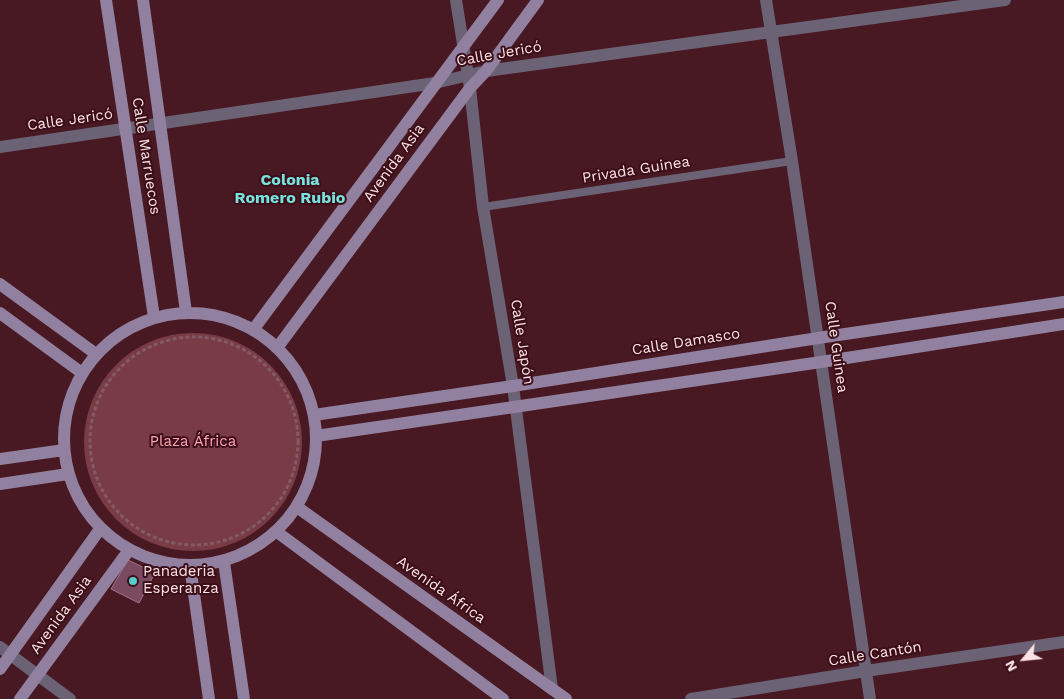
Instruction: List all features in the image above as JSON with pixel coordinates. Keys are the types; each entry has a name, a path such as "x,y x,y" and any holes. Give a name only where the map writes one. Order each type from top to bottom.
{"street":[{"name":"Calle Marruecos","path":"106,0 154,317"},
{"name":"Calle Marruecos","path":"142,0 161,122 186,312"},
{"name":"Calle Japón","path":"456,0 469,81 483,207 513,386 552,689"},
{"name":"Avenida Asia","path":"253,330 498,0"},
{"name":"Avenida Asia","path":"277,348 469,81 486,71 538,0"},
{"name":"Calle Guinea","path":"766,0 792,161 870,699"},
{"name":"Calle Jericó","path":"486,71 1005,0"},
{"name":"Calle Jericó","path":"0,147 435,83 469,81"},
{"path":"0,284 96,354"},
{"name":"Calle Damasco","path":"314,415 1064,302"},
{"path":"186,312 221,316 253,330 277,348 294,368 306,390 314,415 316,436 314,461 308,485 297,507 277,532 261,545 243,555 224,562 190,566 159,562 129,550 100,529 81,503 68,474 64,450 66,410 82,373 96,354 122,331 154,317 186,312"},
{"path":"0,313 82,373"},
{"path":"316,436 821,362 1064,324"},
{"path":"0,459 64,450"},
{"path":"0,484 68,474"},
{"name":"Avenida África","path":"297,507 566,699"},
{"name":"Avenida Asia","path":"0,669 5,651 100,529"},
{"path":"277,532 503,699"},
{"name":"Avenida Asia","path":"20,699 129,550"},
{"path":"224,562 244,699"},
{"path":"190,566 209,699"},
{"name":"Calle Cantón","path":"691,699 1064,642"},
{"path":"5,651 70,699"}],"lane":[{"name":"Privada Guinea","path":"483,207 792,161"}],"path":[{"path":"178,337 210,338 226,342 248,352 268,368 278,380 287,394 297,426 298,443 296,459 293,475 281,498 266,517 253,528 239,536 207,545 174,544 158,540 129,524 107,499 93,470 89,438 91,422 95,406 105,385 120,366 133,355 162,341 178,337"}],"green space":[{"name":"Plaza África","path":"182,333 204,333 225,337 245,345 262,357 278,373 290,390 298,410 302,442 298,474 290,494 278,511 262,527 245,539 225,547 204,551 182,551 161,547 141,539 124,527 108,511 96,494 88,474 84,453 84,431 88,410 96,390 108,373 124,357 141,345 161,337"}],"building":[{"name":"Panaderia Esperanza","path":"128,560 155,573 139,603 111,589"}],"place":[{"name":"Panaderia Esperanza","path":"133,581"}],"district":[{"name":"Colonia Romero Rubio","path":"290,189"}]}
